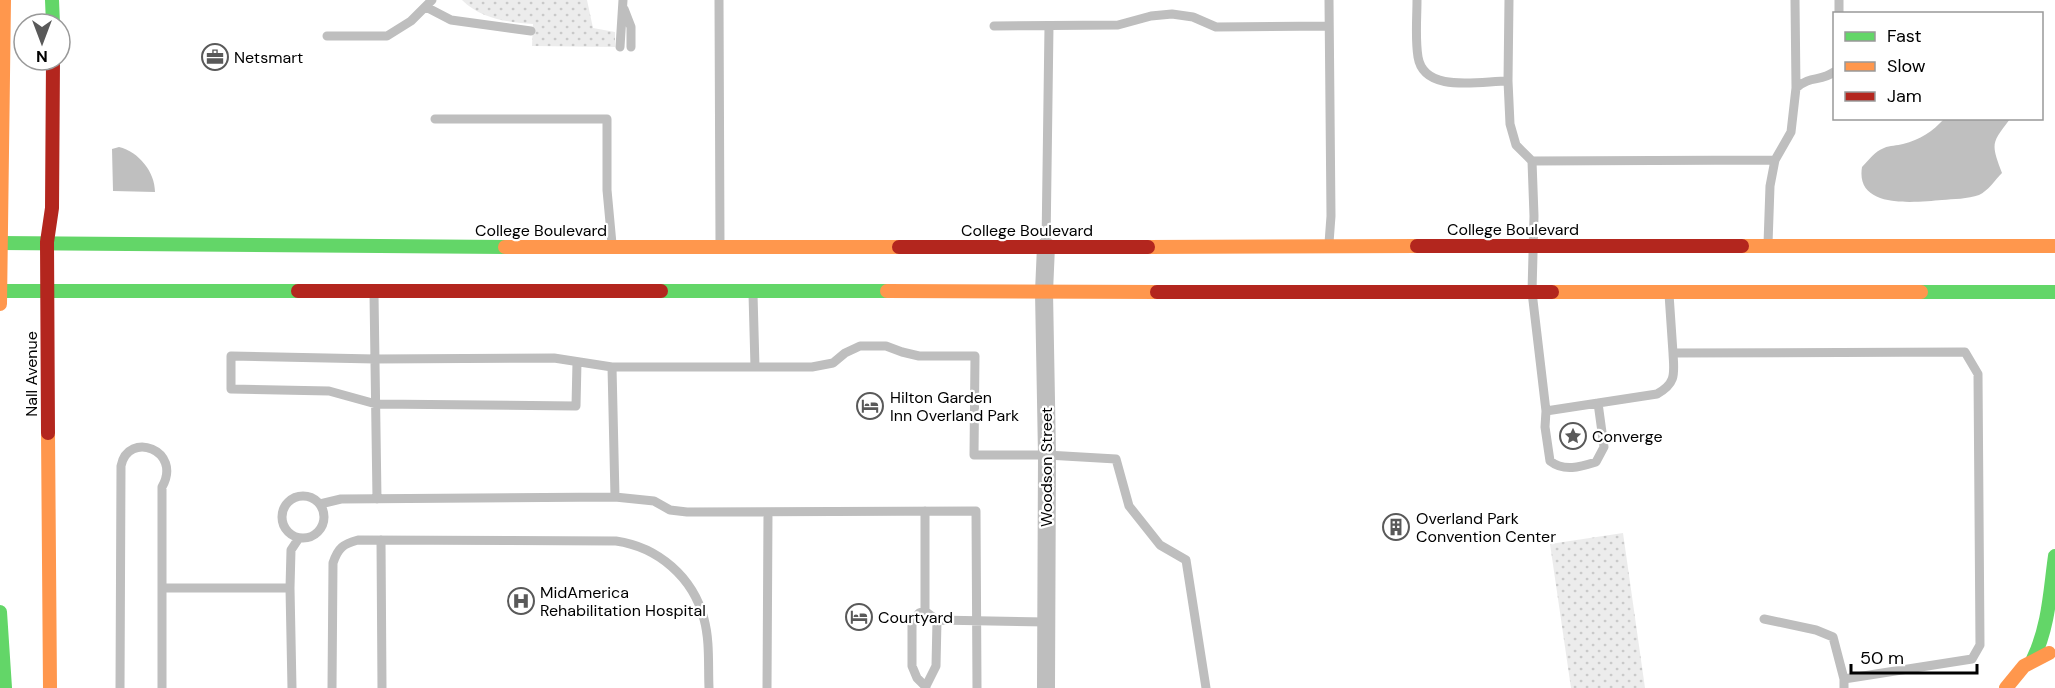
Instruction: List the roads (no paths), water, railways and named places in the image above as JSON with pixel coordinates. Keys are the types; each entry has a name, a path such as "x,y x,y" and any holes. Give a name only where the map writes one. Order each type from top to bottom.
{"main road":[{"path":"0,304 4,0"},
{"name":"Nall Avenue","path":"50,688 47,242 52,208 53,72"},
{"name":"College Boulevard","path":"1,243 612,246 2055,246"},
{"path":"0,291 2055,292"},
{"path":"2006,688 2012,678 2033,659 2042,640 2055,556"},
{"path":"0,612 5,688"},
{"path":"2033,659 2055,652"}],"street":[{"name":"Woodson Street","path":"1046,246 1044,292 1047,455 1046,688"}],"lane":[{"path":"719,0 720,246"},
{"path":"1329,0 1331,216 1329,246"},
{"path":"1417,0 1418,57 1424,73 1440,82 1508,81"},
{"path":"1509,0 1510,124 1516,145 1532,161 1534,216 1532,292 1550,461 1557,466 1578,467 1596,462 1604,447 1598,403"},
{"path":"1768,246 1770,186 1775,160 1791,132 1796,88 1795,0"},
{"path":"327,36 387,36 411,21 429,3 451,20 531,31"},
{"path":"620,47 623,4"},
{"path":"623,4 631,27 631,47"},
{"path":"994,26 1118,25 1151,16 1172,14 1193,17 1216,27 1329,26"},
{"path":"1046,246 1048,26"},
{"path":"1796,88 1805,80 1829,76 1833,73"},
{"path":"435,119 607,119 608,194 612,246"},
{"path":"1532,161 1775,160"},
{"path":"374,291 377,499"},
{"path":"753,292 755,367"},
{"path":"1546,411 1644,397 1666,389 1672,382 1674,372 1669,292"},
{"path":"577,362 576,406 376,404 329,392 231,389 231,356 375,359 554,358 612,367 812,367 833,363 845,353 860,346 886,346 919,356 975,356 975,455 1047,455 1116,459 1129,506 1160,545 1186,560 1206,688"},
{"path":"1673,353 1965,352 1978,374 1980,645 1972,659 1844,683 1833,637 1816,630 1764,619"},
{"path":"612,367 615,497"},
{"path":"120,688 121,466 123,456 129,450 140,448 158,452 164,457 167,466 166,480 162,487 162,688"},
{"path":"298,496 311,497 320,504 324,515 322,526 310,537 299,538 290,535 285,530 281,516 282,510 291,499 298,496"},
{"path":"320,504 341,499 615,497 654,501 670,510 976,511 977,688"},
{"path":"925,511 925,611"},
{"path":"767,688 768,512"},
{"path":"292,688 291,550 299,538"},
{"path":"332,688 333,563 337,550 346,543 358,540 616,541 644,548 663,558 680,575 699,604 707,636 709,688"},
{"path":"381,540 382,688"},
{"path":"163,588 290,588"},
{"path":"925,611 937,620 1046,622"},
{"path":"925,611 919,613 912,623 912,666 917,678 926,688 936,666 937,620"}],"place":[{"name":"Netsmart","path":"215,57"},
{"name":"Hilton Garden Inn Overland Park","path":"870,406"},
{"name":"Converge","path":"1573,436"},
{"name":"Overland Park Convention Center","path":"1396,527"},
{"name":"MidAmerica Rehabilitation Hospital","path":"521,601"},
{"name":"Courtyard","path":"859,617"}]}
